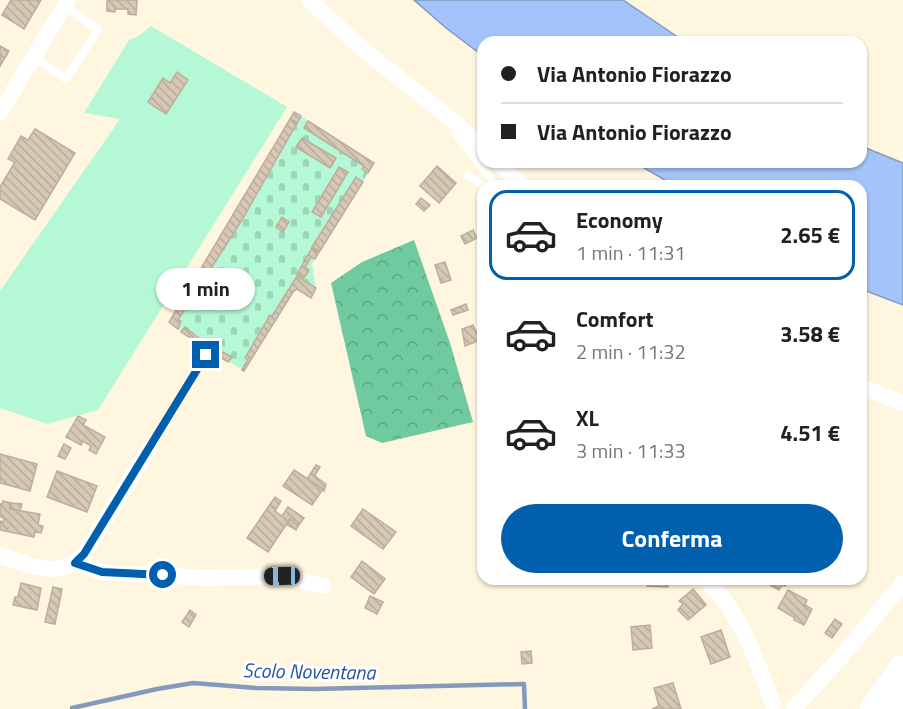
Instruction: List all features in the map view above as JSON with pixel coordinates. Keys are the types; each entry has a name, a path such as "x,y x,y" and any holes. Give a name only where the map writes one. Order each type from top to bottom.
{"highway":[{"path":"875,709 903,670"}],"street":[{"path":"309,0 364,51 477,142"},
{"path":"0,113 66,3"},
{"path":"504,168 517,180"},
{"path":"867,389 903,404"},
{"path":"0,555 55,570 75,563 84,554 149,449"},
{"path":"75,563 102,572 204,578 282,576 324,586"},
{"path":"794,708 835,664 903,583"},
{"path":"710,585 726,602 740,625 752,648 773,704"}],"lane":[{"path":"33,57 66,79 98,29 66,3"},
{"path":"457,124 456,135 477,161"},
{"path":"482,168 491,180"},
{"path":"468,175 477,182"},
{"path":"149,449 206,355"}],"green space":[{"path":"151,26 287,107 98,410 47,424 0,408 0,291 120,119 84,113 129,40"},
{"path":"294,112 374,163 312,264 316,288 311,298 297,289 293,293 244,371 169,322"},
{"path":"414,240 450,343 473,422 382,443 366,436 331,283 362,262"}],"water":[{"path":"414,0 623,0 676,36 477,36 477,51"},
{"path":"867,148 903,163 903,305 867,291 867,180 665,180 644,168 867,168"}],"building":[{"path":"11,0 41,0 24,29 2,15"},
{"path":"107,0 137,0 136,15 128,14 128,9 107,11"},
{"path":"0,46 9,51 0,66"},
{"path":"177,72 188,80 166,114 148,102 163,78 170,83"},
{"path":"294,112 301,116 297,123 290,119"},
{"path":"290,119 297,123 242,220 178,320 181,321 178,329 169,322"},
{"path":"308,121 374,163 368,173 362,169 364,166 304,128"},
{"path":"35,129 75,153 35,220 0,199 0,187 15,162 8,159 21,136 28,140"},
{"path":"302,138 336,158 330,168 296,147"},
{"path":"437,166 456,183 439,203 420,186"},
{"path":"339,167 348,172 321,217 312,212"},
{"path":"356,177 363,182 320,251 312,247"},
{"path":"421,198 430,205 424,211 416,204"},
{"path":"282,217 289,222 283,232 276,227"},
{"path":"473,230 477,238 465,244 461,236"},
{"path":"312,248 319,252 315,259 311,257 305,267 309,270 304,278 297,274"},
{"path":"445,262 451,280 441,283 435,265"},
{"path":"297,276 316,288 311,298 297,289 293,292 244,371 242,370 248,360 245,358 270,315 272,316"},
{"path":"466,304 468,310 453,315 451,310"},
{"path":"473,325 477,334 477,341 465,346 462,329"},
{"path":"185,327 200,339 197,342 181,332"},
{"path":"215,348 232,357 228,362 212,352"},
{"path":"78,416 86,420 83,425 105,437 96,454 89,450 91,446 83,441 81,445 66,437"},
{"path":"64,444 71,448 65,459 58,456"},
{"path":"0,454 37,464 30,491 0,483"},
{"path":"316,465 320,467 316,477 326,484 324,491 307,479"},
{"path":"294,470 323,489 312,505 283,486"},
{"path":"57,471 97,486 87,512 47,497"},
{"path":"275,497 281,501 275,511 282,516 288,507 304,518 298,526 290,519 268,552 247,538"},
{"path":"3,501 11,503 10,509 40,514 38,525 43,526 41,533 35,532 34,537 0,530 0,521 3,522 4,519 0,516 0,504"},
{"path":"11,503 22,504 20,511 10,509"},
{"path":"363,509 396,532 383,549 351,526"},
{"path":"290,519 298,526 296,530 286,524"},
{"path":"362,561 385,579 374,594 351,577"},
{"path":"21,583 41,588 37,610 13,605 15,597 18,597"},
{"path":"668,585 668,587 647,586"},
{"path":"770,585 782,585 779,590"},
{"path":"53,587 62,589 55,624 45,622"},
{"path":"693,589 706,605 688,620 678,610 683,604 679,601"},
{"path":"788,590 807,600 805,605 812,609 804,625 778,608"},
{"path":"370,596 383,602 377,614 365,608"},
{"path":"190,610 196,615 189,627 182,622"},
{"path":"835,619 842,624 832,638 825,633"},
{"path":"650,625 652,648 633,650 631,627"},
{"path":"721,630 730,657 711,664 701,637"},
{"path":"531,651 532,663 522,664 521,652"},
{"path":"673,683 681,709 652,709 659,706 654,688"}],"waterway":[{"name":"Scolo Noventana","path":"72,708 193,683 257,688 314,689 524,684 525,709"}],"route":[{"path":"163,575 102,572 75,563 84,554 206,355"}]}
